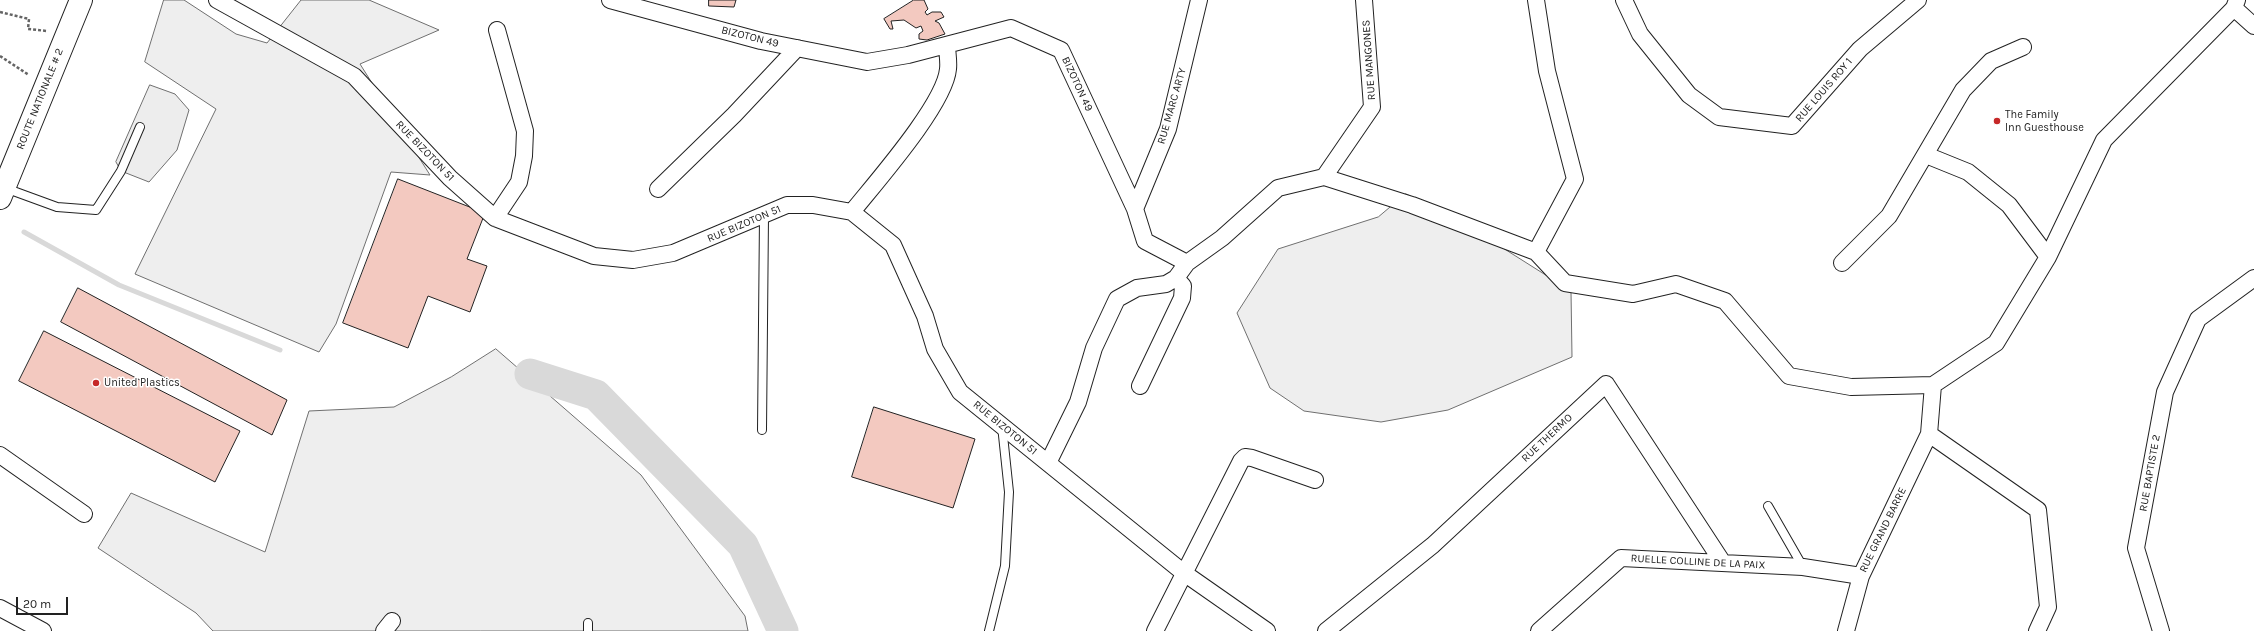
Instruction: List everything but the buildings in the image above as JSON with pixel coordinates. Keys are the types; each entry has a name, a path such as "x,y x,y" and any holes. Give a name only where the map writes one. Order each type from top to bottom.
{"main road":[{"name":"ROUTE NATIONALE # 2","path":"2,193 81,0"}],"street":[{"name":"RUE BIZOTON 51","path":"217,0 354,76 450,178 494,218 594,256 633,260 673,254 787,205 813,205 852,212 893,245 925,316 935,349 960,392 1184,573 1267,631"},
{"name":"BIZOTON 49","path":"610,0 760,41 867,62 908,55 1011,28 1061,50 1135,209 1145,241 1187,263"},
{"name":"RUE MARC ARTY","path":"1135,209 1168,129 1199,0"},
{"name":"RUE MANGONES","path":"1324,177 1372,107 1364,0"},
{"path":"1536,0 1547,71 1575,179 1536,252"},
{"name":"RUE LOUIS ROY 1","path":"1624,0 1640,34 1689,94 1720,117 1792,126 1860,49 1918,0"},
{"path":"1048,463 1078,402 1094,348 1117,299 1137,288 1166,284 1176,278 1187,263 1222,238 1278,188 1324,177 1412,205 1536,252 1565,283 1633,294 1676,284 1725,301 1789,376 1852,388 1933,385 1996,343 2048,256 2104,140 2235,4 2254,26"},
{"path":"494,218 518,182 524,156 525,131 497,30"},
{"path":"852,212 896,158 941,94 948,69 947,44"},
{"path":"1842,263 1889,216 1963,90 1991,61 2023,47"},
{"path":"658,189 734,115 797,48"},
{"path":"1926,155 1968,172 2009,205 2048,256"},
{"path":"1140,386 1182,298 1183,286 1176,278"},
{"name":"RUE BAPTISTE 2","path":"2161,631 2136,548 2165,392 2198,319 2254,278"},
{"name":"RUE THERMO","path":"1326,631 1433,545 1606,384 1723,563"},
{"path":"1933,385 1929,434 2038,510 2048,607 2037,631"},
{"name":"RUE GRAND BARRE","path":"1846,631 1860,576 1929,434"},
{"path":"0,455 84,514"},
{"path":"1155,631 1241,461 1245,457 1252,458 1315,480"},
{"name":"RUELLE COLLINE DE LA PAIX","path":"1542,630 1621,558 1803,567 1860,576"},
{"path":"0,608 43,631"}],"lane":[{"path":"2,193 57,207 96,210 121,171 140,127"},
{"path":"762,430 764,216"},
{"path":"989,631 1006,566 1009,492 1002,425"},
{"path":"1768,506 1803,567"}],"path":[{"path":"0,12 29,19 28,29 43,32 52,30 66,35"},
{"path":"0,56 47,86"}],"shaded area":[{"path":"164,0 184,0 236,34 267,43 301,0 369,0 439,30 360,64 430,175 391,172 336,324 319,352 135,274 216,109 145,62"},
{"path":"150,85 175,94 189,110 177,150 149,182 121,171 116,162"},
{"path":"1406,194 1457,219 1571,291 1572,357 1448,410 1381,422 1304,411 1270,388 1237,313 1278,249 1378,217"},
{"path":"496,349 641,475 745,616 748,631 213,631 196,613 98,548 131,493 265,552 309,411 394,407 451,377"}],"waterway":[{"path":"24,232 119,285 280,350"},
{"path":"530,374 596,395 743,545 783,631"}],"place":[{"name":"The Family Inn Guesthouse","path":"1997,121"},
{"name":"United Plastics","path":"96,383"}]}
